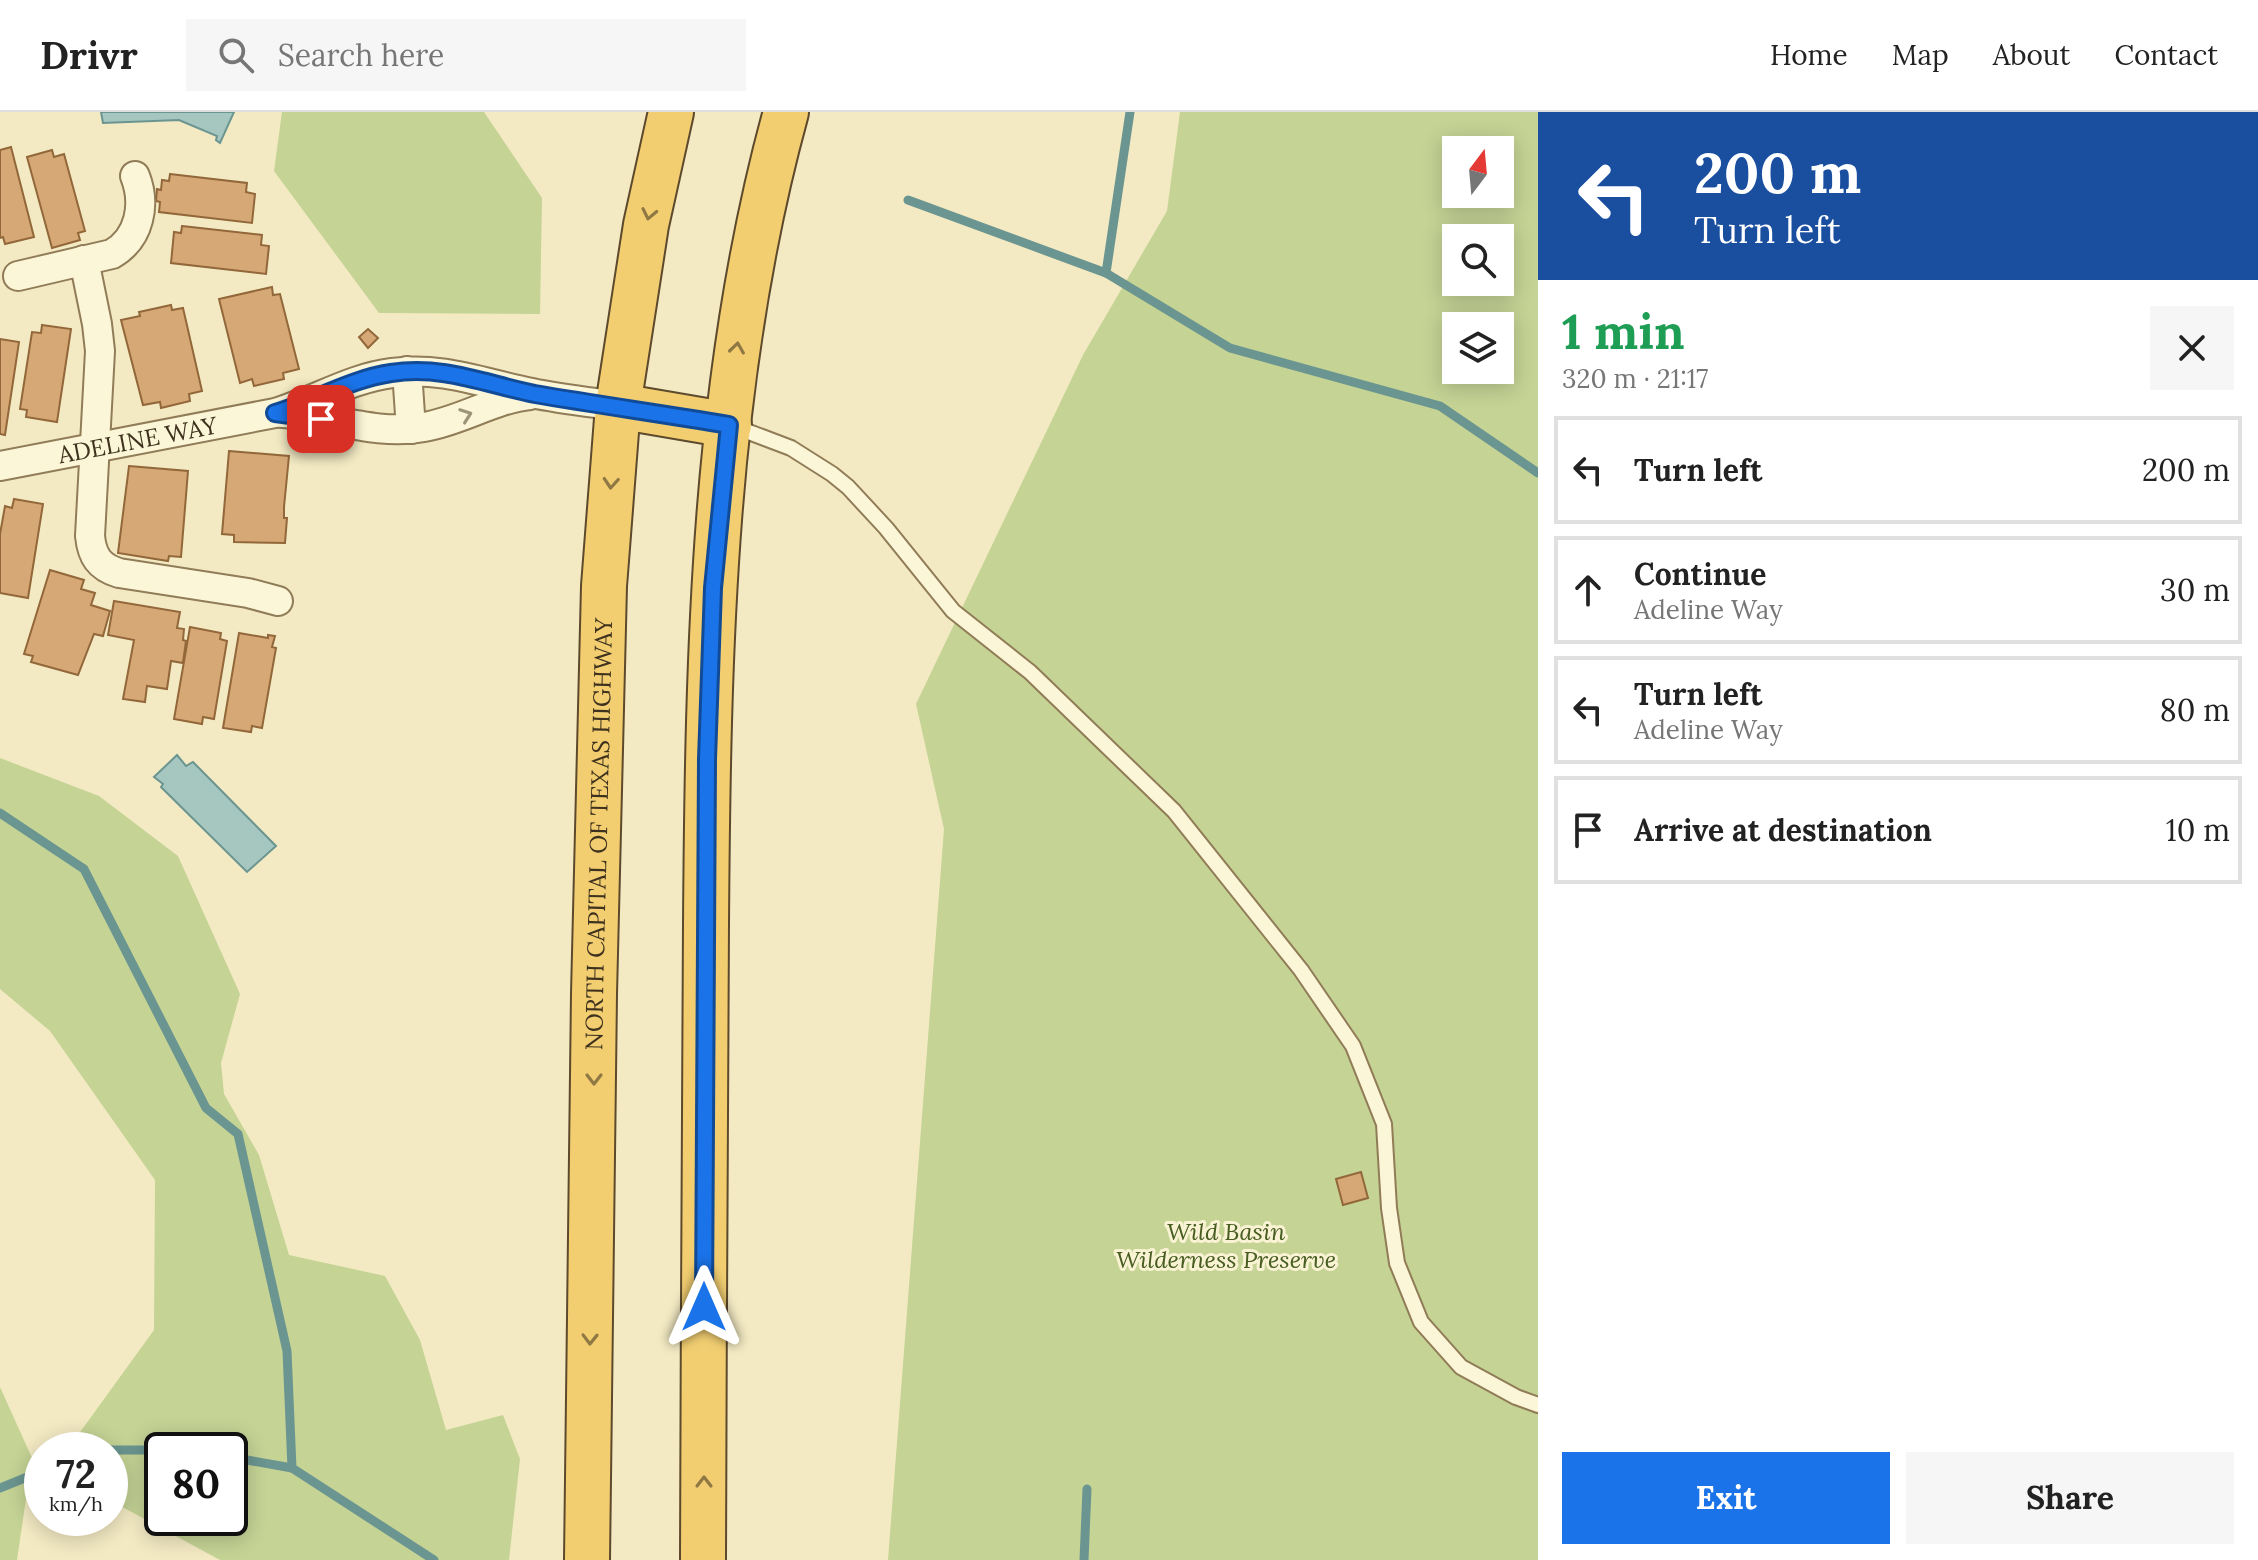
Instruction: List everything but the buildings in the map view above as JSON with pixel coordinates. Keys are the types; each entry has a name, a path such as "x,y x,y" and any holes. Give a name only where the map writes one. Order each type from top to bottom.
{"highway":[{"name":"NORTH CAPITAL OF TEXAS HIGHWAY","path":"587,1560 604,586 618,406 646,225 671,112"},
{"path":"703,1560 707,759 713,588 736,348 759,220 786,112"},
{"path":"618,406 729,425"}],"street":[{"path":"18,276 119,250 133,231 142,204 135,176"},
{"path":"84,260 99,337 90,536 94,556 119,573 248,593 278,601"},
{"name":"ADELINE WAY","path":"0,466 275,413 354,381 407,371 461,375 539,394 618,406"},
{"path":"407,371 411,429"},
{"name":"ADELINE WAY","path":"275,413 363,427 411,429 448,422 507,399 539,394"}],"lane":[{"path":"729,425 791,448 848,487 886,528 953,611 1030,672 1174,811 1301,970 1353,1046 1384,1124 1389,1208 1397,1263 1421,1322 1461,1367 1516,1397 1538,1405"}],"green space":[{"path":"282,112 484,112 542,198 540,314 379,313 274,171"},
{"name":"Wild Basin Wilderness Preserve","path":"1180,112 1538,112 1538,1560 888,1560 944,829 916,704 1083,355 1167,211"},
{"path":"0,758 99,796 178,856 240,994 221,1063 224,1094 259,1155 289,1255 385,1276 420,1340 446,1430 503,1415 520,1459 509,1560 220,1560 176,1536 248,1536 248,1432 144,1432 144,1519 128,1510 128,1432 80,1432 154,1330 155,1180 50,1031 0,989"},
{"path":"0,1387 24,1440 24,1512 17,1560 0,1560"}],"water":[{"path":"101,112 234,112 220,143 216,140 217,136 179,120 103,123"},
{"path":"177,755 186,766 193,762 276,846 247,872 154,777"}],"waterway":[{"path":"1130,112 1106,273 1230,348 1440,406 1538,473"},
{"path":"908,200 1106,273"},
{"path":"0,813 84,869 206,1108 238,1134 287,1351 292,1468 434,1560"},
{"path":"128,1450 144,1450"},
{"path":"248,1460 292,1468"},
{"path":"0,1488 24,1478"},
{"path":"1084,1560 1087,1489"}],"route":[{"path":"321,419 275,413 354,381 390,373 425,371 478,378 539,394 729,425 713,588 707,759 704,1307"}]}
